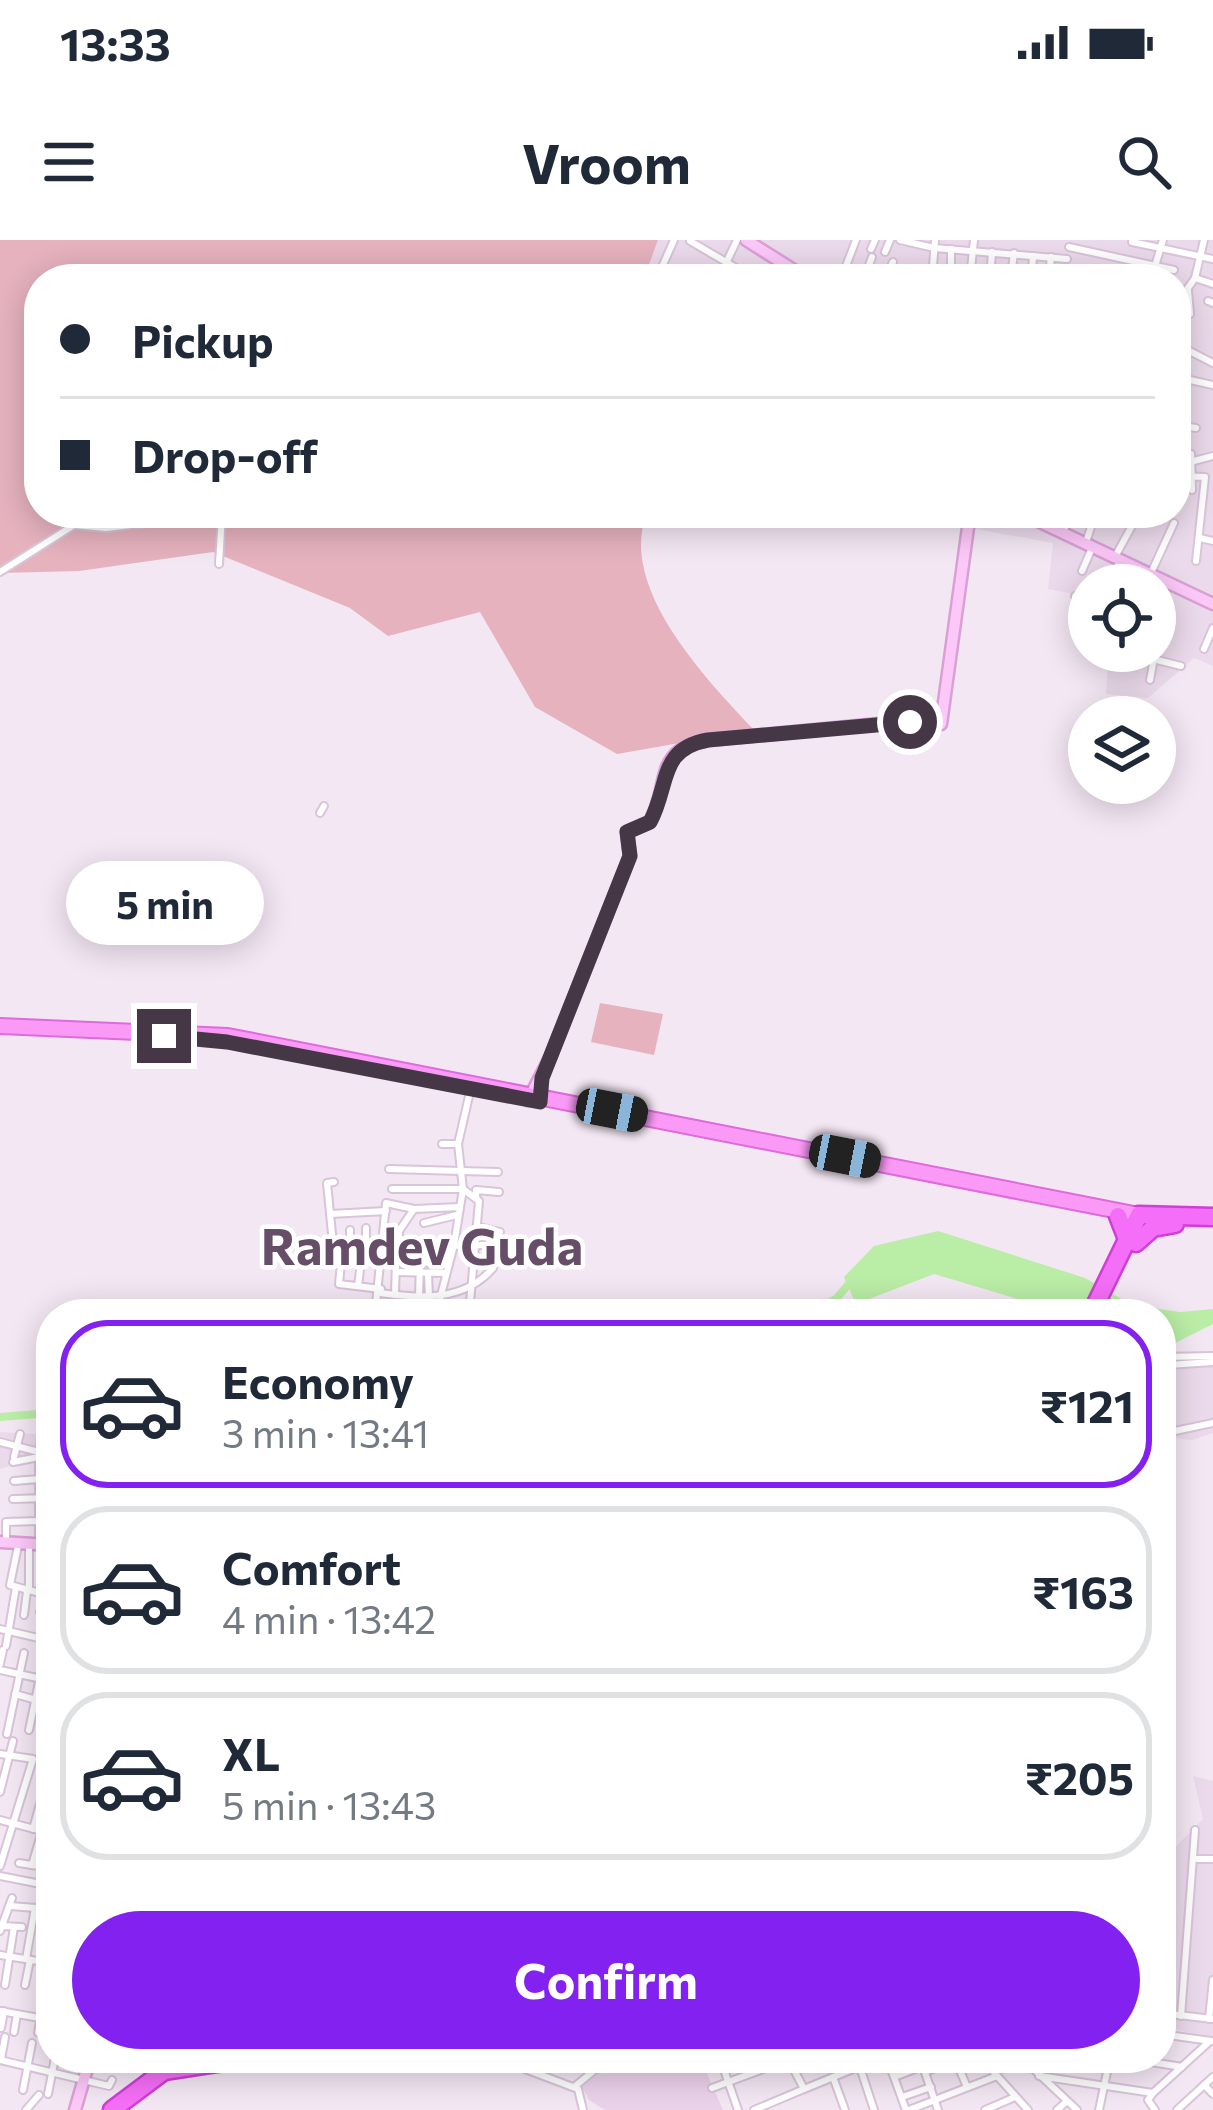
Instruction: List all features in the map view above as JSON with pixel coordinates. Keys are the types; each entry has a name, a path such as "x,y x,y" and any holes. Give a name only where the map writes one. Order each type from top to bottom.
{"highway":[{"path":"1137,1225 1207,1222"},
{"path":"1137,1225 1207,1222"},
{"path":"1102,1299 1137,1225"},
{"path":"101,2110 151,2073"},
{"path":"112,2110 163,2073"}],"main road":[{"path":"0,1030 197,1038 471,1085 1137,1225"}],"street":[{"path":"728,260 742,240 774,264"},
{"path":"885,252 890,240"},
{"path":"972,264 974,240"},
{"path":"1028,240 1031,264"},
{"path":"1088,251 1090,240"},
{"path":"1113,240 1119,258"},
{"path":"690,241 701,242 734,264"},
{"path":"903,241 1067,259"},
{"path":"1118,264 1132,241 1213,260"},
{"path":"1067,264 1070,243 1146,264"},
{"path":"1191,284 1205,243"},
{"path":"951,249 951,264"},
{"path":"991,264 992,252"},
{"path":"1013,264 1014,253"},
{"path":"1050,264 1051,257"},
{"path":"1195,278 1213,284"},
{"path":"1191,427 1196,428"},
{"path":"1192,490 1191,458 1213,456"},
{"path":"1191,475 1209,477 1196,561"},
{"path":"0,572 69,528"},
{"path":"219,564 223,528"},
{"path":"535,1098 630,856 627,832 650,822 667,765 677,750 708,740 897,722 941,724 968,528"},
{"path":"1055,528 1135,564"},
{"path":"1064,528 1064,532"},
{"path":"1084,564 1092,528"},
{"path":"1117,564 1130,528"},
{"path":"1160,564 1172,528"},
{"path":"1200,538 1213,541"},
{"path":"1176,585 1213,604"},
{"path":"1204,649 1213,628"},
{"path":"1176,665 1181,666"},
{"path":"1150,680 1151,672"},
{"path":"396,1273 426,1273 441,1265 454,1245 463,1189 458,1144 471,1085"},
{"path":"442,1144 458,1144"},
{"path":"389,1168 498,1172"},
{"path":"333,1244 327,1183 334,1182"},
{"path":"392,1189 463,1189 476,1198"},
{"path":"468,1299 480,1245 476,1190 499,1192"},
{"path":"380,1299 388,1203 458,1211"},
{"path":"395,1295 399,1231 414,1209"},
{"path":"330,1214 386,1211"},
{"path":"422,1224 443,1212"},
{"path":"479,1227 500,1232"},
{"path":"358,1286 367,1228"},
{"path":"339,1284 350,1230"},
{"path":"454,1245 480,1245"},
{"path":"326,1252 441,1265"},
{"path":"420,1260 426,1273 424,1298"},
{"path":"426,1273 441,1265"},
{"path":"440,1298 441,1265"},
{"path":"327,1283 440,1298 478,1286 493,1268"},
{"path":"1176,1361 1213,1359"},
{"path":"1176,1431 1213,1423"},
{"path":"20,1434 14,1460 36,1456"},
{"path":"0,1442 36,1451"},
{"path":"14,1480 36,1479"},
{"path":"13,1499 36,1499"},
{"path":"24,1615 28,1591 24,1545 6,1522 36,1521"},
{"path":"24,1545 4,1579 36,1592"},
{"path":"16,1587 0,1667 36,1678"},
{"path":"5,1629 36,1637"},
{"path":"0,1792 24,1653"},
{"path":"15,1694 36,1699 29,1730"},
{"path":"0,1866 33,1759 5,1755"},
{"path":"33,1828 36,1818"},
{"path":"0,1820 36,1829"},
{"path":"1181,2016 1196,1830"},
{"path":"32,1865 36,1851"},
{"path":"1197,1859 1213,1859"},
{"path":"19,1863 36,1866"},
{"path":"0,1876 36,1885"},
{"path":"1,1931 11,1902 35,1908 25,1985"},
{"path":"1,1931 18,1927 5,1956 5,1985"},
{"path":"5,1956 36,1961"},
{"path":"1176,2015 1211,2019 1213,1980"},
{"path":"1,2028 2,2011 36,2017"},
{"path":"14,2032 17,2014"},
{"path":"1176,2036 1211,2041"},
{"path":"5,2037 0,2061 36,2068"},
{"path":"1136,2110 1211,2041"},
{"path":"23,2090 32,2043"},
{"path":"1176,2066 1183,2067"},
{"path":"26,2110 43,2094 51,2073"},
{"path":"63,2073 109,2086 112,2080"},
{"path":"75,2110 85,2073"},
{"path":"536,2073 574,2087"},
{"path":"574,2087 591,2073"},
{"path":"724,2073 738,2110"},
{"path":"712,2088 759,2073"},
{"path":"797,2073 804,2089"},
{"path":"754,2110 841,2073"},
{"path":"862,2073 874,2110"},
{"path":"891,2073 908,2110 997,2073"},
{"path":"893,2077 903,2073"},
{"path":"926,2073 938,2110"},
{"path":"961,2073 967,2087"},
{"path":"997,2073 1030,2110"},
{"path":"997,2073 1030,2110"},
{"path":"1036,2073 1077,2110"},
{"path":"1100,2110 1107,2073"},
{"path":"1039,2076 1150,2097"},
{"path":"1177,2110 1213,2077"},
{"path":"832,2110 844,2108 833,2078"},
{"path":"1204,2084 1213,2094"},
{"path":"902,2097 931,2086"},
{"path":"574,2087 581,2108"},
{"path":"985,2110 1016,2097"},
{"path":"1150,2097 1155,2110"},
{"path":"1057,2110 1066,2102"}],"shaded area":[{"path":"0,240 658,240 649,264 24,264 24,528 644,528 644,571 655,601 692,659 754,730 617,754 535,707 480,612 388,636 350,608 213,552 79,571 0,573"},
{"path":"658,240 1213,240 1213,666 1194,658 1150,696 1127,696 1106,694 1108,672 1176,672 1176,564 1068,564 1068,593 1048,589 1053,543 970,528 1191,528 1191,264 650,264"},
{"path":"600,1003 663,1014 654,1055 591,1042"},
{"path":"938,1231 1085,1278 1122,1299 1018,1299 934,1274 869,1299 854,1299 844,1277 874,1246"},
{"path":"1213,1309 1213,1324 1176,1342 1176,1311"},
{"path":"1176,1353 1213,1357 1213,1433 1192,1440 1176,1438"},
{"path":"0,1432 36,1434 36,1458 0,1469"},
{"path":"1193,1776 1213,1781 1213,2037 1176,2030 1176,1847 1203,1819"},
{"path":"597,2073 707,2073 723,2110 605,2110 589,2100 581,2085"}],"waterway":[{"path":"836,1299 853,1279"},
{"path":"0,1417 36,1414"}],"district":[{"name":"Ramdev Guda","path":"422,1244"}],"route":[{"path":"164,1036 227,1042 540,1102 542,1078 630,856 627,832 650,822 667,765 677,750 708,740 910,722"}]}
